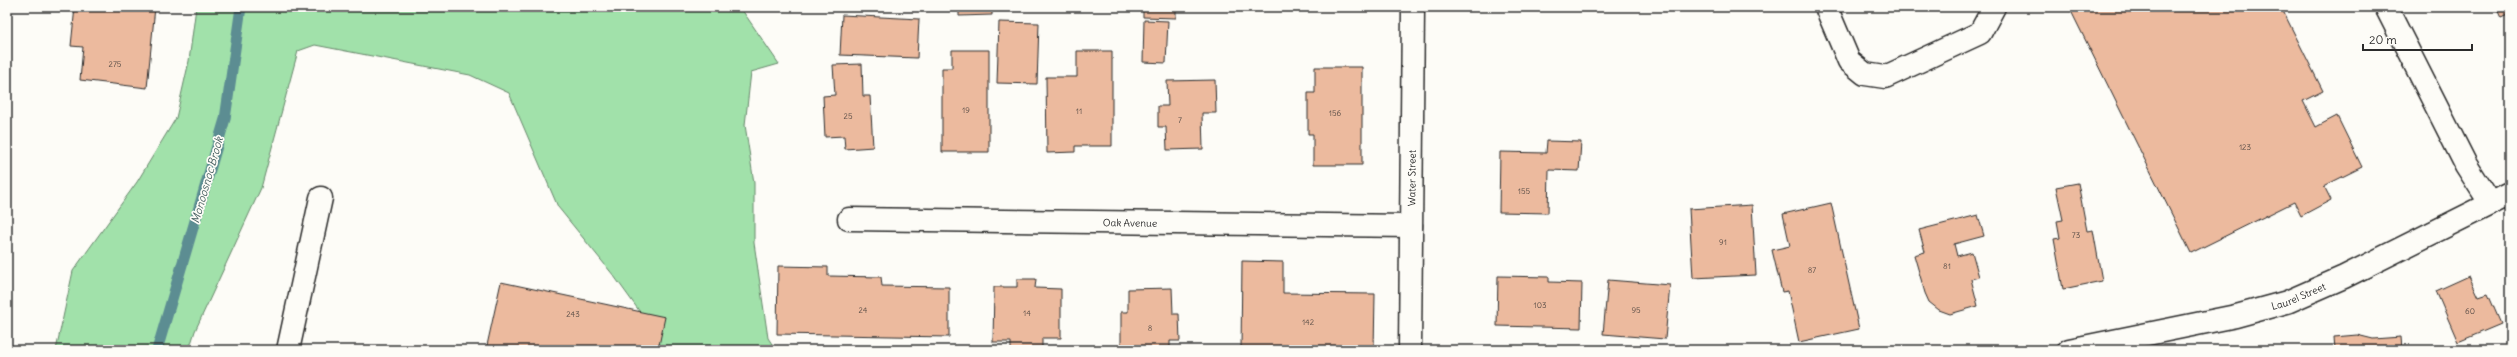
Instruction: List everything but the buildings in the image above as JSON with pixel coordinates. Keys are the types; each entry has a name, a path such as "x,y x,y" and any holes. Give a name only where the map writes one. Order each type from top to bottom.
{"street":[{"name":"Water Street","path":"1410,350 1413,7"},
{"path":"1826,7 1849,61 1865,74 1885,77 1980,33 1994,7"},
{"path":"2386,7 2466,165 2490,204"},
{"name":"Laurel Street","path":"2069,350 2236,316 2287,302 2344,277 2510,194"},
{"path":"288,350 321,198"},
{"name":"Oak Avenue","path":"849,219 1411,226"}],"green space":[{"path":"196,7 740,7 779,64 751,72 745,125 754,183 754,243 768,338 776,350 658,350 640,312 614,276 558,207 509,93 470,75 315,45 298,51 261,188 195,331 189,350 56,350 73,271 137,182 176,118 189,61"}],"waterway":[{"name":"Monoosnoc Brook","path":"157,350 225,119 241,7"}]}
